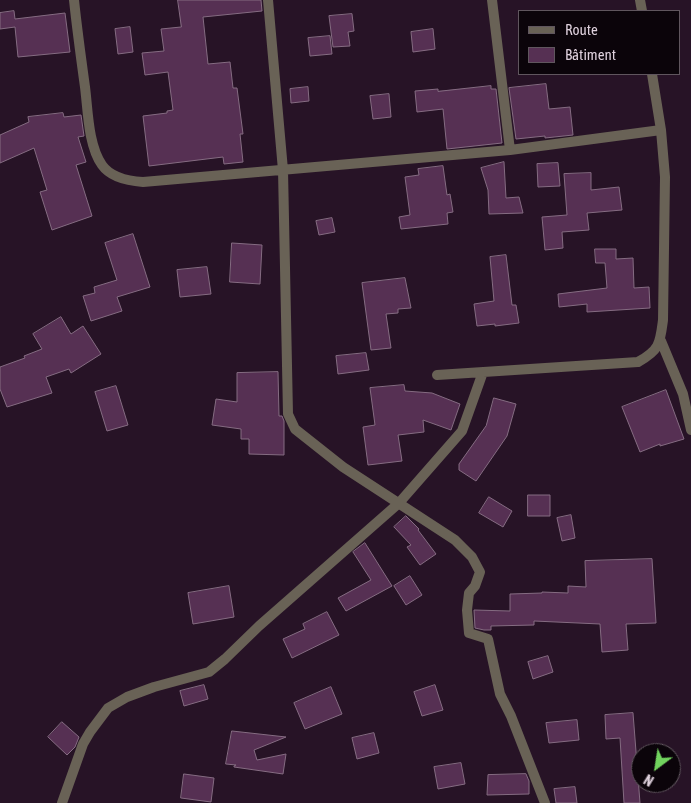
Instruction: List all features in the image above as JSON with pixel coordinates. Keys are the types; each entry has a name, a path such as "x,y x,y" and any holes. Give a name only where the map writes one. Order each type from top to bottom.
{"street":[{"path":"74,0 90,132 96,154 102,165 111,174 128,181 142,182 510,150 661,130"},
{"path":"268,0 283,170 288,414 295,429 342,467 455,540 472,557 480,572 476,586 469,593 467,610 469,633 488,639 500,694 511,716 545,803"},
{"path":"492,0 510,150"},
{"path":"437,375 638,362 652,355 661,341 663,320 665,177 661,130 652,75"},
{"path":"661,341 683,394 691,430"},
{"path":"62,803 83,744 108,708 127,697 154,687 209,672 226,659 259,626 399,503 462,431 483,372"}],"building":[{"path":"178,0 261,0 262,11 203,17 208,64 230,62 233,88 237,88 243,134 240,134 243,162 224,164 223,157 149,166 143,116 167,113 167,111 173,110 168,72 145,75 142,53 164,51 161,29 181,27"},
{"path":"14,11 15,19 65,13 70,52 18,57 15,27 0,29 0,13"},
{"path":"352,14 354,31 348,32 350,46 333,47 329,16"},
{"path":"130,27 133,52 118,54 115,29"},
{"path":"433,29 435,49 413,52 411,32"},
{"path":"330,36 332,54 310,56 308,38"},
{"path":"546,84 549,109 570,107 573,135 516,139 509,88"},
{"path":"491,86 491,89 496,89 502,143 447,149 443,109 417,112 415,91 438,89 438,91"},
{"path":"308,87 309,101 291,103 290,89"},
{"path":"389,94 391,117 373,119 370,96"},
{"path":"63,113 64,117 81,115 84,136 78,137 86,162 76,165 92,216 52,230 40,192 47,190 34,148 0,163 0,135 29,122 28,117"},
{"path":"504,162 506,198 519,197 523,213 489,214 488,190 481,168"},
{"path":"558,163 560,186 538,187 537,164"},
{"path":"443,166 447,195 450,194 453,212 447,213 448,224 401,229 399,217 410,215 405,177 419,175 418,169"},
{"path":"591,173 591,190 619,187 622,210 587,213 589,230 562,232 563,248 545,250 542,217 567,215 564,174"},
{"path":"332,218 335,232 319,235 316,221"},
{"path":"133,234 150,287 117,297 122,311 91,321 83,296 95,293 94,287 117,280 105,243"},
{"path":"232,243 262,245 260,284 230,282"},
{"path":"595,249 616,249 616,259 633,258 634,288 649,287 650,308 587,312 587,304 559,307 558,294 607,288 605,263 596,263"},
{"path":"506,255 512,305 516,305 519,323 477,326 474,304 494,301 490,257"},
{"path":"207,267 211,294 180,297 177,270"},
{"path":"405,278 411,308 398,309 398,313 386,314 391,348 371,350 362,283"},
{"path":"61,317 71,334 83,326 101,354 71,373 69,369 46,377 52,393 7,407 0,389 0,367 25,358 24,356 42,349 33,334"},
{"path":"366,353 369,370 338,374 336,356"},
{"path":"278,372 279,416 282,416 284,421 284,455 249,454 249,439 241,439 241,429 212,425 216,399 237,402 237,373"},
{"path":"404,385 405,391 432,393 460,404 451,430 423,420 424,432 398,435 402,461 368,465 363,427 375,425 370,388"},
{"path":"116,386 128,425 107,431 95,392"},
{"path":"666,390 684,439 660,446 660,444 640,452 622,407"},
{"path":"494,398 516,404 507,436 476,481 459,470 459,464 486,426"},
{"path":"528,495 550,495 550,516 528,516"},
{"path":"489,497 512,511 503,527 479,513"},
{"path":"571,515 575,538 562,541 557,518"},
{"path":"406,516 419,529 436,554 420,565 407,547 411,545 394,527"},
{"path":"365,543 392,586 346,611 338,598 371,580 353,552"},
{"path":"652,559 656,623 626,624 628,650 602,652 600,624 534,621 534,625 491,626 491,630 475,628 474,610 510,611 510,594 568,593 568,586 586,587 585,561"},
{"path":"410,576 422,595 406,605 394,586"},
{"path":"229,586 234,617 193,624 188,593"},
{"path":"327,612 339,635 292,658 283,639 305,629 303,624"},
{"path":"548,656 553,672 533,679 528,662"},
{"path":"204,685 208,699 184,706 180,691"},
{"path":"435,685 443,710 422,716 414,692"},
{"path":"331,687 342,714 305,729 294,703"},
{"path":"633,713 635,743 631,743 631,793 639,793 640,803 624,803 620,738 606,739 605,715"},
{"path":"577,720 579,740 549,743 546,723"},
{"path":"62,722 79,737 75,747 67,755 48,737"},
{"path":"232,731 286,737 254,750 257,760 286,754 283,774 234,767 236,765 226,764"},
{"path":"374,733 379,753 357,759 352,738"},
{"path":"461,763 465,784 438,789 434,767"},
{"path":"184,774 214,778 211,802 181,798"},
{"path":"526,774 529,781 529,794 487,795 488,775"},
{"path":"575,787 577,803 556,803 554,789"}]}
